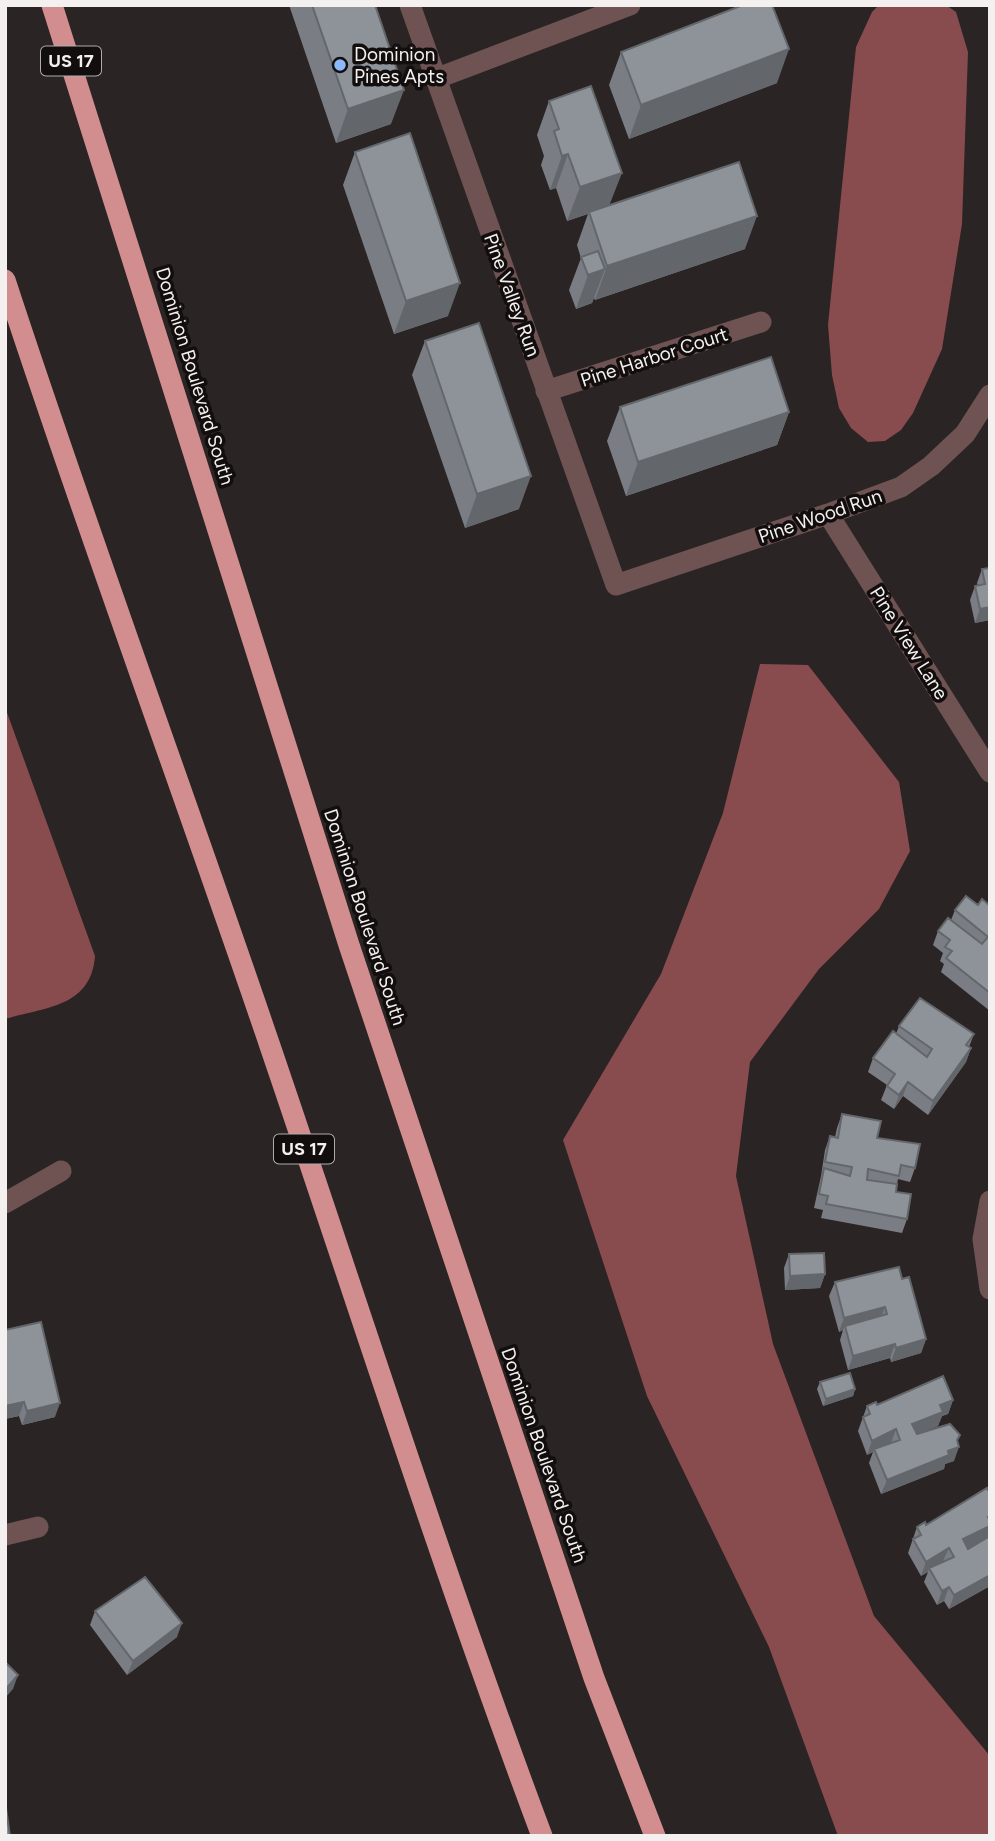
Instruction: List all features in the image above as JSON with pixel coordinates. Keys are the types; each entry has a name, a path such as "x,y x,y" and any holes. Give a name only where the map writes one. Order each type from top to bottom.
{"highway":[{"name":"Dominion Boulevard South","path":"52,5 349,945 594,1678 654,1836"},
{"path":"66,5 89,116"},
{"path":"5,279 65,462"},
{"path":"5,314 65,462"},
{"name":"US 17","path":"65,462 270,1045 483,1678 542,1836"}],"street":[{"name":"Pine Valley Run","path":"410,5 616,585"},
{"path":"435,79 630,5"},
{"name":"Pine Harbor Court","path":"547,391 761,322"},
{"name":"Pine Wood Run","path":"616,585 891,491 931,466 965,434 990,395"},
{"name":"Pine View Lane","path":"828,514 990,772"},
{"path":"5,1203 61,1171"},
{"path":"990,1201 983,1239 990,1289"},
{"path":"5,1535 38,1527"}],"shaded area":[{"path":"879,5 946,5 956,12 968,52 962,224 942,349 913,413 901,430 885,441 868,442 851,428 839,408 832,375 828,325 856,47 872,12"},
{"path":"760,664 808,665 899,782 910,851 879,909 819,969 750,1062 736,1176 773,1344 874,1616 990,1756 990,1836 838,1836 769,1647 647,1396 563,1140 661,974 723,813"},
{"path":"5,707 95,956 92,973 76,995 50,1007 5,1019"}],"building":[{"path":"312,5 375,5 404,90 348,109"},
{"path":"743,5 772,5 789,49 641,105 621,52"},
{"path":"591,86 622,173 580,187 568,154 562,156 554,131 559,129 549,101"},
{"path":"410,133 460,283 406,301 355,152"},
{"path":"739,162 757,216 607,266 589,212"},
{"path":"598,251 605,269 588,275 581,257"},
{"path":"479,323 531,476 477,494 425,341"},
{"path":"771,357 789,412 638,462 620,407"},
{"path":"990,568 990,607 980,609 975,586 985,584 982,569"},
{"path":"966,896 978,905 982,899 990,904 990,993 946,958 952,951 945,947 950,940 938,931 948,918 982,944 988,937 955,910"},
{"path":"920,998 974,1034 966,1045 971,1048 933,1101 908,1082 899,1095 887,1086 895,1074 873,1058 893,1031 927,1057 932,1049 899,1026"},
{"path":"842,1114 881,1121 877,1138 920,1144 915,1168 901,1165 899,1176 868,1169 867,1180 897,1184 896,1192 911,1194 907,1219 826,1204 828,1196 819,1194 824,1168 850,1176 852,1167 825,1162 830,1136 838,1138"},
{"path":"824,1253 825,1274 790,1276 789,1254"},
{"path":"899,1267 902,1279 909,1277 926,1339 896,1348 895,1344 853,1356 845,1326 887,1314 885,1307 844,1318 835,1282"},
{"path":"41,1322 60,1403 27,1411 24,1402 5,1406 5,1330"},
{"path":"850,1373 855,1389 826,1399 820,1382"},
{"path":"943,1376 953,1400 940,1405 943,1412 912,1424 917,1434 950,1424 960,1435 957,1440 959,1447 948,1451 949,1455 887,1480 874,1449 900,1440 896,1429 872,1441 863,1417 870,1414 867,1406 876,1402 877,1405"},
{"path":"987,1488 990,1493 990,1526 963,1539 968,1549 990,1536 990,1575 954,1595 949,1587 942,1591 929,1568 954,1557 949,1548 926,1562 913,1539 921,1535 917,1527 925,1522 926,1525"},
{"path":"145,1577 182,1623 133,1661 95,1611"},
{"path":"5,1662 18,1675 5,1690"},
{"path":"6,1808 10,1836 5,1836"}],"place":[{"name":"Dominion Pines Apts","path":"340,65"}]}
